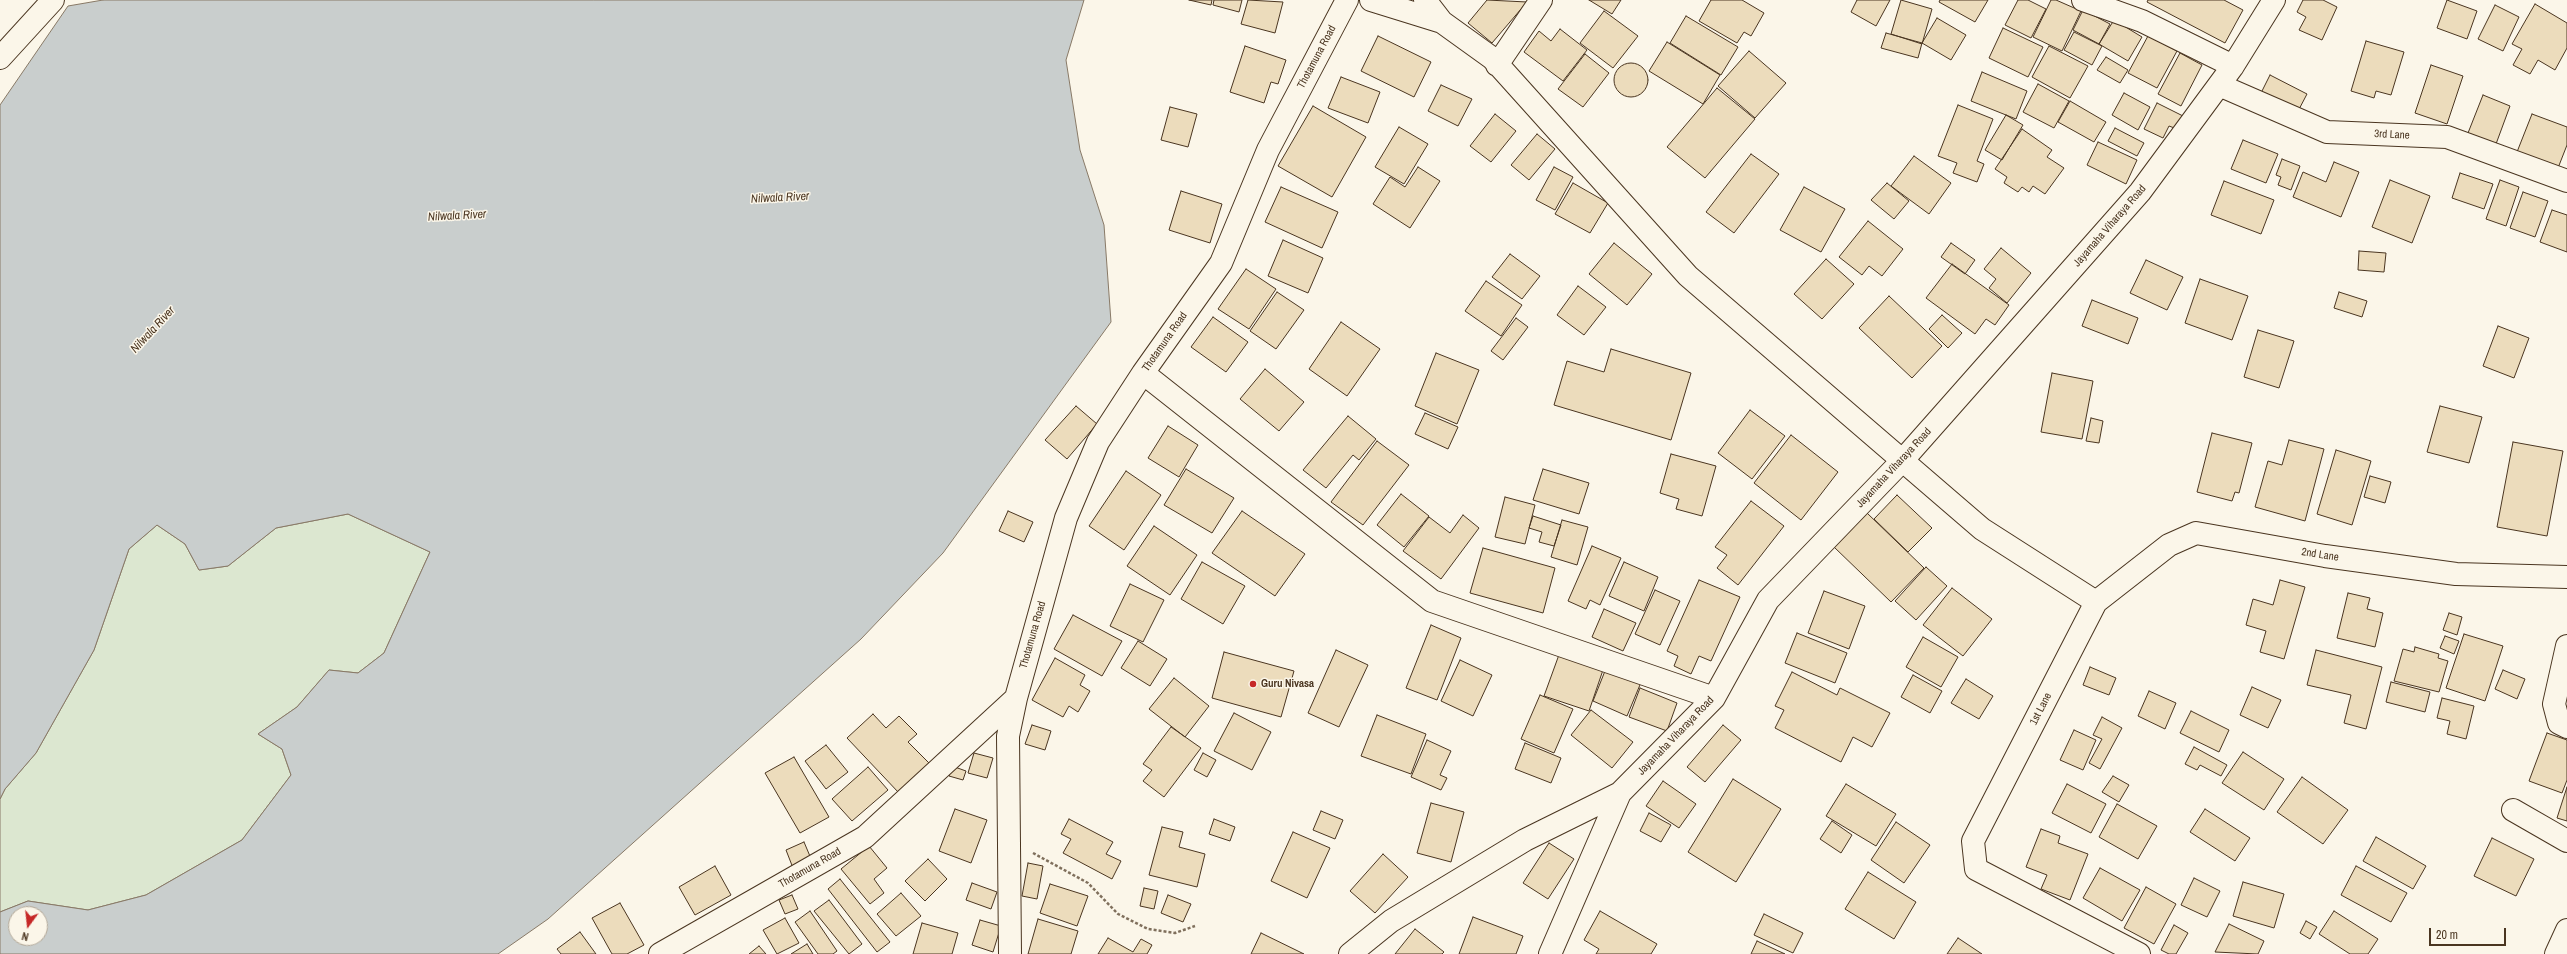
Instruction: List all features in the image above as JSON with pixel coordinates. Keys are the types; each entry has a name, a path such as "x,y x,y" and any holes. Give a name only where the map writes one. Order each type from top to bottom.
{"street":[{"path":"0,58 54,0"},
{"name":"Thotamuna Road","path":"1010,954 1008,736 1016,698 1066,518 1098,442 1143,373 1220,262 1268,150 1347,0"},
{"path":"1371,0 1442,22"},
{"path":"1425,0 1442,22 1497,64 1688,276 1982,528 2096,602"},
{"path":"1497,64 1541,0"},
{"path":"2083,0 2142,21 2233,66"},
{"name":"Jayamaha Viharaya Road","path":"1550,954 1620,793 1714,698 1768,600 1902,461 2140,192 2233,66 2274,0"},
{"name":"3rd Lane","path":"2219,85 2327,132 2447,137 2567,181"},
{"path":"1143,373 1432,601 1714,698"},
{"name":"2nd Lane","path":"2096,602 2169,545 2196,533 2325,556 2456,574 2567,577"},
{"name":"1st Lane","path":"2096,602 1973,841 1976,868 2139,954"},
{"path":"2567,646 2554,704 2559,723 2567,727"},
{"name":"Thotamuna Road","path":"660,954 865,837 1016,698"},
{"path":"1350,954 1391,921 1525,840 1620,793"},
{"path":"2513,810 2567,841"},
{"path":"2556,954 2567,930"}],"path":[{"path":"1009,838 1048,863 1088,882 1108,904 1124,917 1148,928 1175,934 1195,926"}],"green space":[{"path":"348,514 430,552 384,653 358,673 329,670 297,707 258,734 282,749 291,775 242,840 146,895 88,910 28,901 15,906 8,906 8,909 0,912 0,799 5,789 36,753 94,650 129,549 157,525 185,544 199,570 228,566 276,528"}],"water":[{"name":"Nilwala River","path":"103,0 1084,0 1066,60 1080,150 1104,225 1111,322 943,553 861,639 548,919 498,954 0,954 0,912 8,909 8,946 48,946 48,906 15,906 28,901 88,910 146,895 242,840 291,775 282,749 258,734 297,707 329,670 358,673 384,653 430,552 348,514 276,528 228,566 199,570 185,544 157,525 129,549 94,650 36,753 5,789 0,799 0,105 68,6"}],"building":[{"path":"1189,0 1212,0 1211,5"},
{"path":"1214,0 1242,0 1239,12 1213,5"},
{"path":"1248,0 1283,2 1275,33 1241,24"},
{"path":"1487,0 1527,2 1492,43 1468,23"},
{"path":"1589,0 1621,0 1612,14"},
{"path":"1711,0 1742,0 1764,13 1751,36 1744,32 1737,43 1699,21"},
{"path":"1857,0 1890,0 1876,26 1851,12"},
{"path":"1901,0 1932,9 1922,44 1891,34"},
{"path":"1940,0 1988,0 1975,22 1939,2"},
{"path":"2018,0 2028,0 2046,9 2031,38 2005,25"},
{"path":"2051,0 2056,0 2081,11 2062,51 2033,37"},
{"path":"2148,0 2224,0 2243,10 2225,43 2147,2"},
{"path":"2303,0 2323,0 2337,7 2322,40 2299,30 2306,17 2297,12"},
{"path":"2447,0 2477,11 2467,39 2437,28"},
{"path":"2535,4 2567,23 2567,48 2555,70 2538,60 2530,74 2513,65 2522,49 2512,44"},
{"path":"2495,5 2519,17 2503,51 2478,39"},
{"path":"2083,10 2110,24 2099,44 2073,30"},
{"path":"1604,11 1638,36 1613,68 1580,43"},
{"path":"1686,16 1738,47 1721,75 1670,43"},
{"path":"1937,18 1966,35 1951,60 1922,43"},
{"path":"2114,20 2142,37 2128,61 2099,44"},
{"path":"2003,28 2043,47 2028,77 1989,58"},
{"path":"1560,29 1587,50 1563,81 1524,52 1539,31 1551,41"},
{"path":"2074,32 2102,46 2092,65 2064,50"},
{"path":"1886,33 1922,43 1918,58 1881,48"},
{"path":"1378,36 1431,62 1414,97 1361,71"},
{"path":"2148,36 2177,51 2157,88 2128,73"},
{"path":"2366,41 2404,52 2391,95 2376,91 2374,98 2351,91"},
{"path":"1667,42 1720,75 1703,104 1649,71"},
{"path":"1245,46 1286,60 1278,84 1271,82 1264,103 1230,92"},
{"path":"2049,46 2088,66 2070,98 2032,77"},
{"path":"1749,51 1786,83 1755,118 1718,86"},
{"path":"2180,53 2202,65 2181,106 2158,94"},
{"path":"1585,54 1609,73 1583,107 1558,89"},
{"path":"2106,57 2128,70 2120,83 2097,70"},
{"path":"1628,63 1634,63 1638,64 1645,70 1648,80 1647,87 1641,94 1634,97 1628,97 1624,96 1617,90 1614,83 1614,77 1615,73 1621,66"},
{"path":"2431,65 2463,76 2447,124 2415,113"},
{"path":"1982,72 2027,91 2016,119 1971,101"},
{"path":"2270,75 2307,94 2296,115 2261,93"},
{"path":"1341,77 1380,92 1368,123 1328,108"},
{"path":"2038,84 2069,101 2054,128 2023,112"},
{"path":"1441,85 1472,99 1458,126 1428,111"},
{"path":"1717,88 1755,119 1705,178 1667,147"},
{"path":"2124,93 2150,107 2138,130 2112,115"},
{"path":"2483,95 2510,106 2496,144 2468,133"},
{"path":"2070,101 2106,122 2094,142 2058,122"},
{"path":"2157,103 2183,116 2177,129 2169,126 2163,138 2144,129"},
{"path":"1958,105 1993,119 1977,161 1984,164 1977,182 1953,173 1957,163 1938,156"},
{"path":"1313,106 1366,137 1332,197 1278,166"},
{"path":"1170,107 1197,114 1188,147 1161,140"},
{"path":"1495,114 1516,131 1491,162 1470,146"},
{"path":"2532,114 2567,127 2567,145 2558,168 2517,152"},
{"path":"2006,115 2023,125 2002,160 1985,150"},
{"path":"1399,127 1428,144 1404,184 1375,167"},
{"path":"2115,128 2144,143 2137,156 2108,141"},
{"path":"2022,129 2052,150 2047,157 2064,168 2045,194 2033,186 2029,192 2022,187 2018,192 2004,183 2007,177 1995,169"},
{"path":"1537,134 1555,149 1529,180 1511,165"},
{"path":"2243,140 2278,154 2266,183 2231,169"},
{"path":"2098,142 2137,160 2126,184 2087,165"},
{"path":"1751,154 1779,174 1734,233 1706,212"},
{"path":"1914,156 1951,183 1929,214 1891,186"},
{"path":"2282,159 2300,166 2291,190 2278,185 2281,177 2276,175"},
{"path":"2334,162 2359,172 2341,217 2293,197 2303,172 2326,182"},
{"path":"1418,167 1440,181 1410,228 1373,204 1390,177 1405,187"},
{"path":"1554,167 1573,177 1555,210 1536,200"},
{"path":"2460,173 2493,184 2484,209 2452,198"},
{"path":"2390,180 2430,196 2412,243 2372,227"},
{"path":"2500,180 2519,187 2506,226 2486,219"},
{"path":"2224,181 2274,200 2261,234 2211,215"},
{"path":"1573,183 1608,203 1590,233 1555,214"},
{"path":"1887,183 1909,201 1894,219 1871,200"},
{"path":"1281,187 1338,212 1322,248 1265,222"},
{"path":"1804,187 1845,209 1821,252 1780,230"},
{"path":"1181,191 1222,204 1210,243 1169,230"},
{"path":"2523,192 2548,201 2535,237 2510,228"},
{"path":"2552,210 2567,215 2567,252 2540,242"},
{"path":"1868,221 1903,249 1882,276 1869,266 1862,275 1839,257"},
{"path":"1283,240 1323,258 1308,293 1268,276"},
{"path":"1614,243 1652,274 1627,305 1589,274"},
{"path":"1951,243 1975,260 1965,274 1941,257"},
{"path":"2001,248 2031,273 2007,303 1989,288 1996,279 1984,269"},
{"path":"2359,251 2386,253 2384,272 2358,270"},
{"path":"1510,254 1540,276 1522,299 1492,277"},
{"path":"1826,259 1854,284 1822,319 1794,294"},
{"path":"2146,260 2183,277 2167,310 2130,293"},
{"path":"1952,264 2009,305 1995,325 1986,319 1975,334 1926,298"},
{"path":"1246,269 1276,289 1249,329 1218,309"},
{"path":"2200,279 2248,296 2232,340 2185,323"},
{"path":"1486,281 1522,305 1501,336 1465,311"},
{"path":"1578,286 1606,307 1584,335 1557,315"},
{"path":"1277,292 1304,310 1276,349 1250,331"},
{"path":"2339,292 2367,301 2362,317 2334,308"},
{"path":"1889,296 1942,346 1912,378 1859,328"},
{"path":"2092,300 2138,318 2128,344 2082,326"},
{"path":"1942,315 1962,333 1948,348 1929,329"},
{"path":"1213,317 1248,342 1226,372 1191,347"},
{"path":"1516,318 1528,327 1503,360 1491,351"},
{"path":"1341,322 1380,349 1347,396 1309,369"},
{"path":"2498,326 2529,338 2514,378 2483,366"},
{"path":"2258,330 2294,341 2279,388 2244,377"},
{"path":"1611,349 1691,373 1671,440 1554,405 1567,361 1604,372"},
{"path":"1436,353 1479,370 1457,424 1415,406"},
{"path":"1265,369 1304,402 1279,431 1240,399"},
{"path":"2052,373 2093,381 2082,439 2041,432"},
{"path":"1076,406 1097,424 1067,459 1045,440"},
{"path":"2440,406 2482,417 2469,463 2427,452"},
{"path":"1750,410 1785,436 1752,479 1718,453"},
{"path":"1425,413 1458,427 1448,449 1415,434"},
{"path":"1348,416 1376,439 1359,460 1353,455 1326,488 1303,470"},
{"path":"2091,418 2103,421 2099,443 2086,441"},
{"path":"1168,426 1198,445 1179,477 1148,458"},
{"path":"2212,433 2252,443 2239,493 2235,492 2232,501 2197,492"},
{"path":"1791,435 1838,472 1801,520 1754,483"},
{"path":"2289,440 2324,449 2305,521 2255,507 2268,461 2282,465"},
{"path":"1377,441 1409,465 1363,525 1331,502"},
{"path":"2513,442 2563,451 2547,536 2497,527"},
{"path":"2336,450 2371,461 2352,525 2317,514"},
{"path":"1671,454 1716,466 1702,516 1676,509 1679,499 1660,493"},
{"path":"1186,469 1234,498 1212,533 1164,505"},
{"path":"1543,469 1589,483 1579,514 1533,500"},
{"path":"1126,471 1161,495 1124,550 1089,526"},
{"path":"2370,476 2391,482 2385,503 2364,497"},
{"path":"1401,494 1429,516 1404,547 1377,525"},
{"path":"1897,495 1932,528 1908,552 1874,519"},
{"path":"1505,497 1535,505 1525,544 1495,537"},
{"path":"1751,501 1784,526 1738,585 1717,568 1727,555 1715,547"},
{"path":"1008,511 1033,522 1024,542 999,531"},
{"path":"1242,511 1305,554 1275,596 1212,553"},
{"path":"1867,513 1924,568 1891,602 1834,547"},
{"path":"1463,515 1479,528 1441,579 1403,551 1429,517 1450,533"},
{"path":"1533,516 1561,525 1554,546 1539,542 1542,532 1529,528"},
{"path":"1562,520 1588,527 1577,565 1551,557"},
{"path":"1154,526 1197,555 1170,595 1127,566"},
{"path":"1592,546 1621,558 1600,605 1590,600 1586,609 1568,601"},
{"path":"1483,548 1555,568 1543,613 1470,593"},
{"path":"1202,562 1245,586 1223,624 1181,599"},
{"path":"1624,562 1658,577 1644,611 1609,596"},
{"path":"1926,567 1947,586 1916,620 1895,601"},
{"path":"1699,580 1740,597 1711,661 1699,656 1691,674 1674,666 1678,656 1667,651"},
{"path":"2280,580 2305,587 2284,659 2260,652 2266,631 2246,625 2253,599 2273,605"},
{"path":"1130,584 1164,600 1143,642 1110,626"},
{"path":"1952,588 1992,619 1963,656 1923,625"},
{"path":"1655,590 1680,601 1660,645 1635,634"},
{"path":"1824,591 1865,606 1849,649 1808,633"},
{"path":"2348,593 2370,598 2367,609 2383,613 2375,647 2337,638"},
{"path":"1604,609 1636,623 1623,651 1592,637"},
{"path":"2449,613 2462,617 2457,635 2443,630"},
{"path":"1073,615 1122,641 1102,676 1054,649"},
{"path":"1431,625 1461,638 1437,700 1406,688"},
{"path":"1797,633 1847,653 1835,683 1785,663"},
{"path":"2464,634 2503,646 2485,701 2446,688"},
{"path":"2445,636 2459,641 2454,654 2440,648"},
{"path":"1923,637 1958,657 1941,687 1906,667"},
{"path":"1138,641 1167,659 1150,686 1121,668"},
{"path":"2415,647 2439,654 2438,658 2448,661 2439,692 2394,681 2403,649 2414,652"},
{"path":"1336,650 1368,665 1339,727 1308,713"},
{"path":"2316,650 2382,667 2366,729 2344,723 2351,695 2307,685"},
{"name":"Guru Nivasa","path":"1224,652 1294,671 1281,717 1212,698"},
{"path":"1560,652 1604,667 1589,711 1544,696"},
{"path":"1055,658 1085,675 1080,685 1090,691 1078,712 1069,706 1063,717 1032,700"},
{"path":"1460,660 1492,675 1473,716 1441,701"},
{"path":"1607,666 1642,680 1627,716 1593,701"},
{"path":"2090,667 2116,678 2109,695 2083,685"},
{"path":"2503,670 2525,679 2517,699 2495,689"},
{"path":"1792,672 1837,695 1840,688 1890,713 1872,747 1853,737 1841,762 1775,728 1784,710 1775,706"},
{"path":"1913,675 1942,691 1930,713 1901,697"},
{"path":"1174,678 1209,706 1185,737 1149,709"},
{"path":"1966,679 1993,696 1979,719 1951,703"},
{"path":"2391,682 2430,692 2425,712 2386,702"},
{"path":"2252,687 2281,700 2268,728 2240,715"},
{"path":"1640,688 1677,703 1667,731 1629,717"},
{"path":"2149,691 2176,703 2165,729 2138,716"},
{"path":"1540,695 1573,709 1554,753 1521,739"},
{"path":"2442,698 2474,706 2466,739 2447,734 2450,721 2437,718"},
{"path":"1591,710 1633,742 1612,768 1571,735"},
{"path":"2191,711 2229,730 2219,752 2180,733"},
{"path":"1234,713 1271,732 1252,770 1214,751"},
{"path":"873,714 886,728 899,716 917,734 908,742 930,764 899,793 847,738"},
{"path":"1377,715 1426,734 1411,774 1361,756"},
{"path":"2102,717 2122,728 2100,769 2089,763 2102,739 2093,735"},
{"path":"1032,725 1051,731 1045,750 1025,744"},
{"path":"1723,725 1741,740 1705,782 1687,767"},
{"path":"1171,727 1201,748 1164,797 1143,781 1152,770 1143,764"},
{"path":"2074,730 2096,740 2083,770 2060,760"},
{"path":"2547,733 2567,740 2567,780 2562,793 2529,781"},
{"path":"1427,740 1451,751 1440,775 1447,778 1441,790 1411,777"},
{"path":"1525,743 1561,758 1551,783 1515,769"},
{"path":"826,745 848,772 826,789 805,761"},
{"path":"2194,747 2227,765 2221,776 2200,765 2197,770 2185,764"},
{"path":"2243,752 2284,779 2264,810 2222,783"},
{"path":"974,753 993,758 987,778 968,773"},
{"path":"1203,753 1216,760 1207,777 1194,770"},
{"path":"794,757 829,817 800,833 765,773"},
{"path":"952,766 966,771 963,780 949,776"},
{"path":"868,767 888,790 852,821 832,799"},
{"path":"2113,776 2129,785 2119,802 2102,792"},
{"path":"2302,777 2348,810 2323,844 2277,812"},
{"path":"1733,779 1781,809 1736,882 1688,852"},
{"path":"1663,781 1696,804 1679,828 1646,806"},
{"path":"1846,784 1896,814 1876,846 1826,816"},
{"path":"2067,784 2106,804 2091,833 2052,813"},
{"path":"2567,787 2567,821 2557,818"},
{"path":"1431,803 1464,812 1451,862 1417,853"},
{"path":"2117,804 2157,826 2138,859 2099,837"},
{"path":"955,809 987,820 971,863 939,851"},
{"path":"2205,809 2250,838 2235,861 2190,832"},
{"path":"1321,811 1343,820 1335,839 1313,830"},
{"path":"1649,813 1671,825 1661,842 1640,831"},
{"path":"1069,819 1113,842 1106,854 1121,861 1112,879 1063,853 1071,839 1061,834"},
{"path":"1214,819 1235,827 1230,841 1209,834"},
{"path":"1832,821 1852,835 1841,853 1820,839"},
{"path":"1896,822 1930,845 1904,883 1871,860"},
{"path":"1162,827 1183,832 1179,847 1205,854 1197,887 1149,875"},
{"path":"2041,829 2060,836 2058,843 2088,854 2070,900 2041,889 2047,875 2026,867"},
{"path":"1293,832 1330,848 1307,898 1271,881"},
{"path":"2376,837 2426,866 2413,889 2363,861"},
{"path":"2492,838 2534,859 2516,896 2474,876"},
{"path":"804,842 812,861 793,868 786,850"},
{"path":"1549,843 1574,859 1548,899 1523,883"},
{"path":"869,846 887,868 874,879 884,893 870,904 841,869"},
{"path":"1383,854 1408,877 1375,913 1350,891"},
{"path":"928,859 947,879 925,901 905,881"},
{"path":"1028,863 1043,866 1037,899 1022,896"},
{"path":"715,866 731,895 695,915 679,887"},
{"path":"2356,866 2407,893 2391,922 2341,895"},
{"path":"2100,868 2140,890 2122,921 2083,898"},
{"path":"1868,872 1916,902 1894,939 1845,909"},
{"path":"2194,878 2220,891 2207,917 2181,905"},
{"path":"840,879 890,942 877,952 828,889"},
{"path":"2243,882 2284,894 2274,928 2233,916"},
{"path":"972,883 997,892 991,909 966,900"},
{"path":"1050,884 1088,896 1077,926 1040,913"},
{"path":"2146,887 2176,904 2154,944 2124,928"},
{"path":"1144,888 1158,891 1154,909 1140,906"},
{"path":"901,893 921,916 896,936 877,914"},
{"path":"792,895 798,909 785,914 779,900"},
{"path":"1168,895 1191,904 1183,922 1161,913"},
{"path":"829,900 862,944 849,954 814,911"},
{"path":"620,903 644,945 627,954 612,954 592,918"},
{"path":"810,911 837,951 833,954 818,954 795,922"},
{"path":"1600,911 1657,944 1651,954 1596,954 1599,949 1584,940"},
{"path":"2334,911 2378,939 2368,954 2350,954 2319,934"},
{"path":"1764,914 1803,933 1793,953 1754,935"},
{"path":"1473,917 1523,936 1516,954 1459,954"},
{"path":"785,918 799,943 777,954 763,930"},
{"path":"1038,919 1078,931 1071,954 1028,954"},
{"path":"980,920 1001,926 993,952 972,945"},
{"path":"2306,921 2317,927 2310,939 2300,933"},
{"path":"922,923 958,933 952,954 913,954"},
{"path":"2229,924 2264,941 2258,954 2215,952"},
{"path":"2174,925 2188,933 2176,954 2169,954 2161,950"},
{"path":"1415,929 1444,952 1442,954 1395,954"},
{"path":"580,932 596,954 561,954 557,949"},
{"path":"1261,933 1304,954 1251,954"},
{"path":"1108,938 1133,952 1141,939 1152,945 1147,954 1098,954"},
{"path":"1958,938 1982,954 1947,954"},
{"path":"1757,941 1785,954 1751,954"},
{"path":"807,944 813,954 791,954"},
{"path":"759,946 766,954 749,954"}],"place":[{"name":"Guru Nivasa","path":"1253,684"}]}
